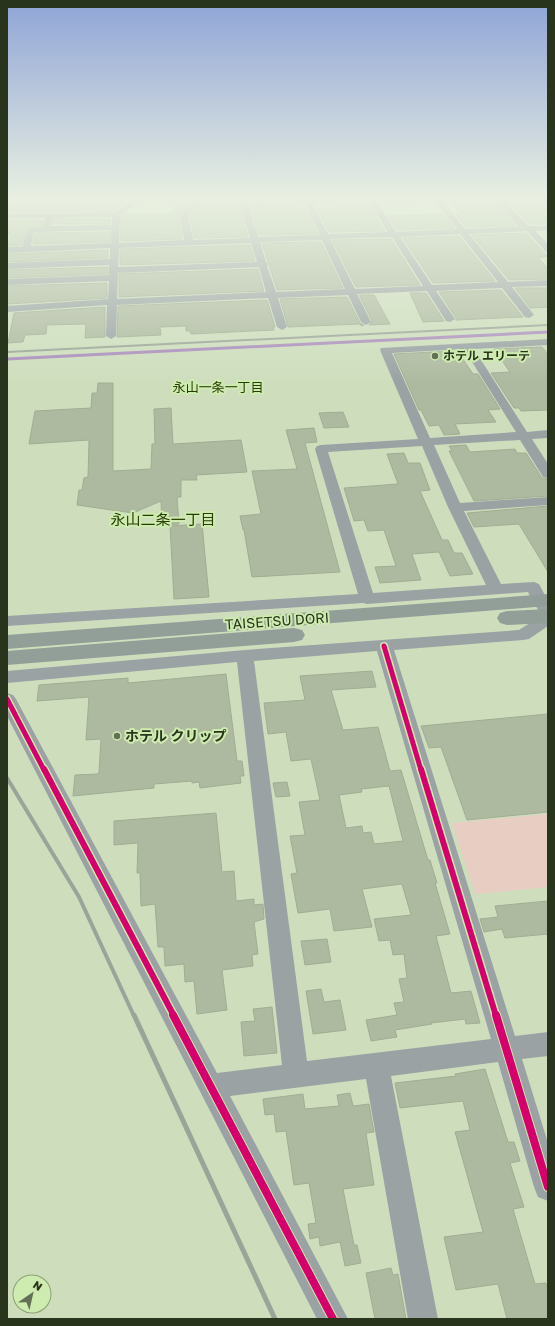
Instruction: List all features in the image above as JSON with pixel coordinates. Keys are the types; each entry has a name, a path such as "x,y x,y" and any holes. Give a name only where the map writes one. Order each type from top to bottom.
{"highway":[{"name":"TAISETSU DORI","path":"7,658 520,617 546,610"},
{"name":"TAISETSU DORI","path":"7,642 253,639"}],"street":[{"path":"111,336 114,260"},
{"path":"263,260 282,327"},
{"path":"336,260 366,322"},
{"path":"410,260 450,319"},
{"path":"484,260 529,315"},
{"path":"7,282 114,270 264,264"},
{"path":"7,266 114,270"},
{"path":"7,309 112,302 548,283"},
{"path":"496,589 455,508 385,350 547,343"},
{"path":"467,346 548,474"},
{"path":"367,599 320,449 548,434"},
{"path":"455,508 548,501"},
{"path":"7,621 367,599 534,587 546,610 522,635 384,646 253,639 7,677"},
{"path":"253,639 296,1074"},
{"path":"384,646 548,1187"},
{"path":"7,699 334,1319"},
{"path":"211,1086 296,1074 548,1044"},
{"path":"376,1065 424,1319"}],"shaded area":[{"path":"548,814 548,887 475,894 452,823"}],"building":[{"path":"7,260 61,260 7,262"},
{"path":"120,260 255,261 120,265"},
{"path":"267,260 330,260 343,288 277,290"},
{"path":"342,260 404,260 420,285 356,287"},
{"path":"418,260 478,260 495,281 433,283"},
{"path":"492,260 540,260 548,268 548,279 509,280"},
{"path":"108,267 108,274 7,278 7,270"},
{"path":"258,269 264,291 119,297 119,274"},
{"path":"107,283 107,298 7,304 7,286"},
{"path":"515,288 548,288 548,307 530,308"},
{"path":"501,290 523,317 456,320 439,292"},
{"path":"410,293 426,293 444,321 423,322"},
{"path":"359,295 374,295 390,324 369,325 372,321"},
{"path":"347,297 360,323 364,325 288,327 280,299"},
{"path":"267,300 275,327 273,327 274,330 191,334 190,331 186,331 186,326 160,327 161,335 117,337 118,306"},
{"path":"105,307 105,337 85,338 86,324 47,325 46,334 25,335 23,342 8,343 14,313"},
{"path":"542,347 548,354 548,410 521,411 519,408 514,408 491,373 510,372 494,349"},
{"path":"458,352 473,374 478,374 500,409 488,410 496,422 455,424 460,434 444,435 439,425 429,426 421,410 419,410 394,354"},
{"path":"98,383 113,383 113,471 151,469 152,444 155,444 154,409 171,408 173,444 241,440 247,472 196,475 197,480 181,480 181,497 177,497 179,524 162,525 161,501 133,513 77,505 79,490 82,490 84,478 88,477 89,440 29,444 35,411 91,408 92,393 97,393"},
{"path":"343,412 349,427 324,428 319,413"},
{"path":"314,428 317,442 305,443 340,572 252,577 244,530 240,516 261,514 252,471 297,469 286,430"},
{"path":"466,445 470,452 515,449 517,453 526,453 542,478 548,479 548,496 474,501 449,451 452,451 449,446"},
{"path":"404,453 408,463 420,463 430,490 420,491 442,540 448,540 454,553 462,553 473,574 450,576 439,552 412,554 421,580 380,583 375,567 396,566 384,530 368,531 364,520 354,521 344,488 398,484 387,454"},
{"path":"548,506 548,572 519,524 474,527 467,513"},
{"path":"202,524 209,597 174,599 170,526"},
{"path":"372,671 376,687 331,690 343,730 378,727 390,771 401,770 428,860 430,860 437,883 435,883 450,934 436,936 451,993 471,991 480,1023 466,1024 465,1019 431,1023 432,1024 395,1030 397,1037 371,1041 366,1020 397,1015 394,1003 404,1002 399,979 407,978 404,954 393,955 390,940 379,941 374,919 411,915 402,884 362,889 372,927 334,931 330,909 298,913 291,874 297,873 290,836 305,835 299,802 320,800 311,759 291,761 286,732 268,734 264,703 305,700 300,676","holes":["389,786 403,841 374,844 371,832 363,833 362,826 346,828 339,795 362,792 361,789"]},
{"path":"226,674 237,761 242,761 244,776 240,776 241,783 200,788 199,782 192,783 192,781 154,784 154,788 73,796 75,775 98,774 99,772 101,739 86,740 89,697 37,701 39,685 128,678 128,683"},
{"path":"548,714 548,812 467,820 441,747 429,748 421,726"},
{"path":"287,782 290,796 276,797 273,783"},
{"path":"216,813 222,872 234,871 236,901 254,899 254,905 263,904 264,919 254,922 258,954 252,955 253,966 222,970 227,1010 197,1014 194,981 185,982 184,964 165,966 164,947 158,947 155,904 141,906 140,873 137,873 138,843 114,845 114,821"},
{"path":"548,901 548,934 505,938 502,929 484,932 480,919 498,917 495,906"},
{"path":"327,939 331,962 305,965 301,941"},
{"path":"321,989 324,1002 340,1000 346,1030 313,1034 306,991"},
{"path":"272,1007 277,1053 244,1056 241,1022 255,1021 253,1009"},
{"path":"485,1069 508,1142 514,1142 520,1161 510,1163 524,1207 513,1209 535,1284 546,1283 548,1291 548,1319 507,1319 498,1284 456,1290 444,1237 483,1232 455,1132 470,1130 463,1101 400,1108 395,1083 456,1076 455,1074"},
{"path":"350,1093 353,1106 369,1104 374,1132 366,1133 374,1185 343,1189 354,1245 357,1245 361,1263 345,1266 340,1242 320,1246 319,1237 310,1239 308,1224 316,1223 309,1183 294,1185 286,1131 276,1132 274,1114 265,1115 263,1099 303,1094 305,1109 339,1106 337,1095"},
{"path":"391,1268 393,1275 398,1274 406,1319 375,1319 366,1273"}],"waterway":[{"path":"7,359 548,332"}],"railway":[{"path":"7,352 548,325"},
{"path":"7,778 79,897 134,1016"},
{"path":"134,1015 275,1319"}],"cycle path":[{"path":"384,646 548,1187"},
{"path":"7,699 333,1319"}],"place":[{"name":"ホテル エリーテ","path":"435,356"},
{"name":"ホテル クリップ","path":"117,736"}],"district":[{"name":"永山一条一丁目","path":"218,387"},
{"name":"永山二条一丁目","path":"163,520"}]}
